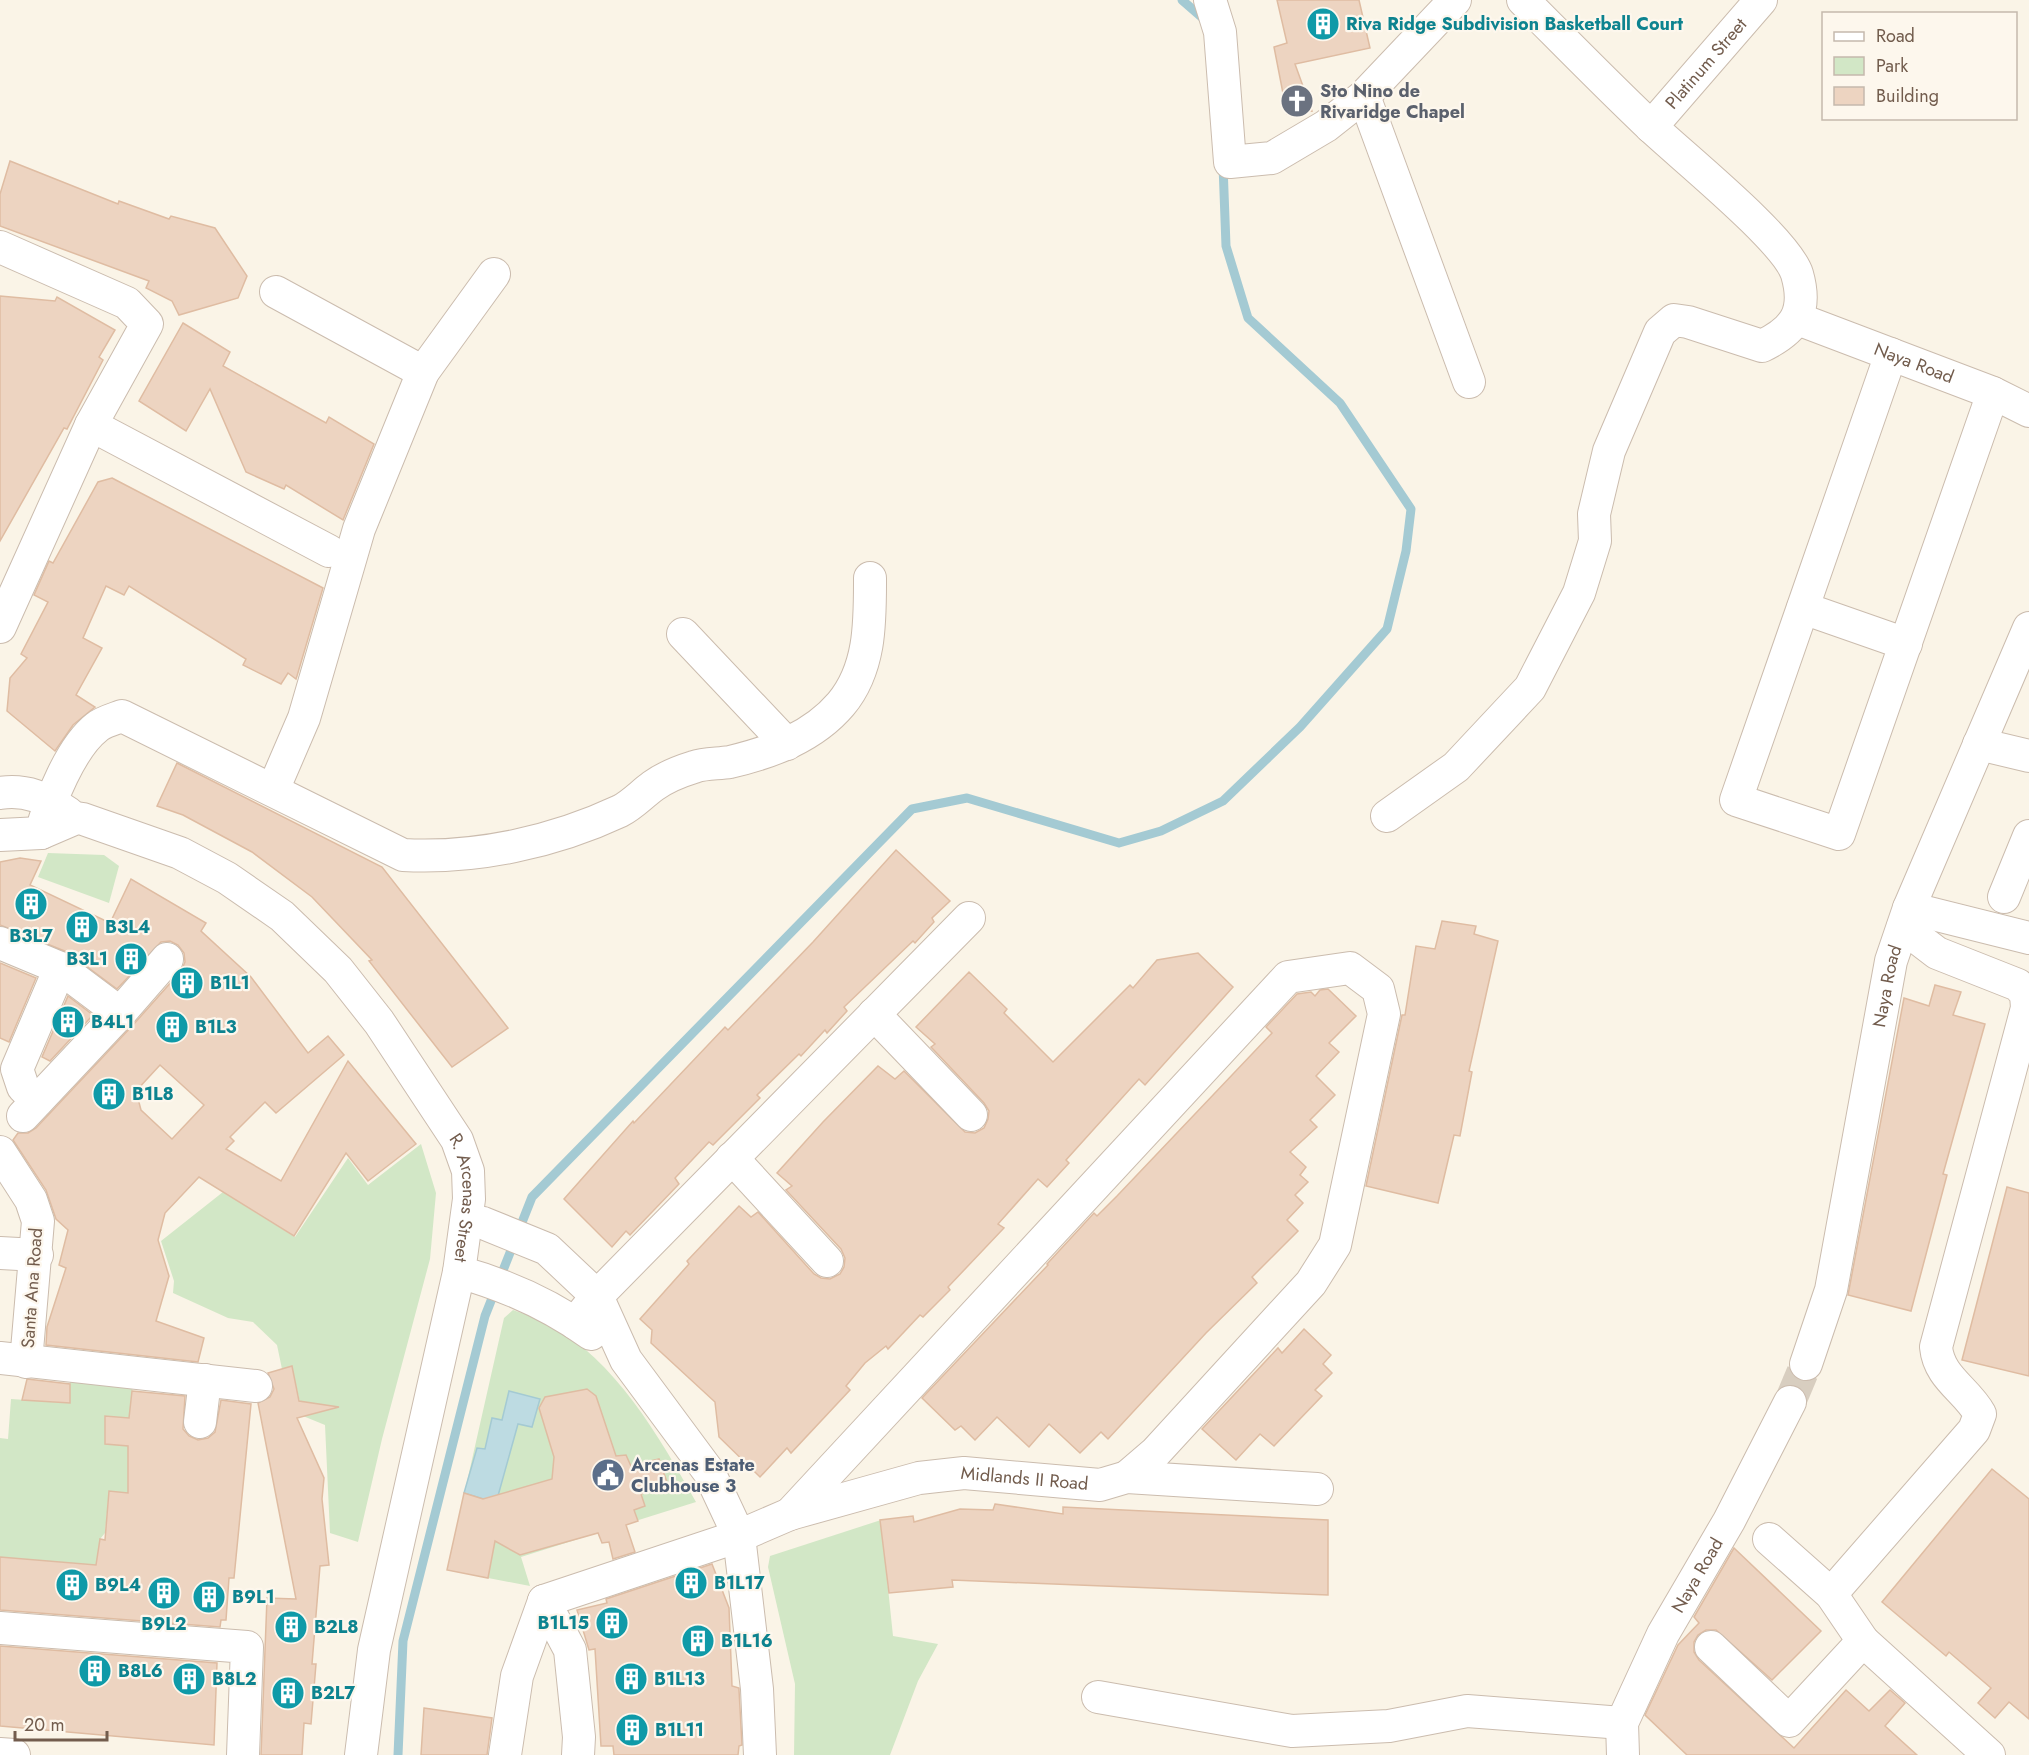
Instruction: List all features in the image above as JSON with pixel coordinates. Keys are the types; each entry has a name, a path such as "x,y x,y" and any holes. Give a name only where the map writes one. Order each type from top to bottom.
{"street":[{"path":"1210,0 1220,32 1230,162 1272,158 1303,141 1364,96 1455,0"},
{"path":"1387,816 1456,767 1530,688 1579,593 1595,541 1594,514 1609,452 1660,332 1674,320 1688,322 1762,346 1783,336 1798,319 1801,297 1796,272 1773,239 1651,128 1523,0"},
{"name":"Platinum Street","path":"1651,128 1761,0"},
{"path":"1364,96 1469,382"},
{"path":"0,247 127,303 147,324 91,425 0,627"},
{"path":"273,790 304,718 359,529 423,372 494,274"},
{"path":"276,292 423,372"},
{"name":"Naya Road","path":"1798,319 1993,393 2029,411"},
{"path":"1891,354 1736,800 1839,834 1993,393"},
{"path":"91,425 329,551"},
{"path":"41,833 50,800 71,759 96,727 122,716 403,855 439,857 490,850 574,829 622,810 655,784 696,766 729,762 787,744 818,727 842,702 860,671 870,633 870,578"},
{"path":"1803,608 1906,644"},
{"name":"Naya Road","path":"1806,1364 1831,1290 1892,962 1906,917 2029,628"},
{"path":"683,634 787,744"},
{"path":"1979,744 2029,756"},
{"name":"R. Arcenas Street","path":"0,793 19,790 50,800 80,818 180,853 227,878 282,916 338,970 379,1022 457,1140 468,1171 475,1222 374,1650 361,1755"},
{"path":"0,835 41,833 80,818"},
{"path":"2004,897 2029,836"},
{"path":"1906,917 2029,938"},
{"path":"1831,1594 1974,1430 1980,1414 1971,1398 1947,1377 1940,1367 1936,1347 2027,1008 2026,994 2018,985 1937,953 1906,917"},
{"path":"575,1323 597,1296 969,918"},
{"path":"0,943 60,968 120,1013"},
{"path":"60,968 17,1069 30,1108 120,1013 167,959"},
{"path":"790,1514 1288,977 1350,968 1378,989 1384,1014 1335,1245 1311,1283 1155,1453 1127,1477"},
{"path":"874,1014 971,1115"},
{"name":"Santa Ana Road","path":"0,1152 36,1208 37,1255 13,1360"},
{"path":"732,1158 827,1261"},
{"path":"475,1222 547,1249 597,1296 626,1360 709,1472 739,1536 758,1689 760,1755"},
{"path":"0,1253 37,1255"},
{"path":"464,1273 514,1291 575,1323 626,1360"},
{"path":"13,1360 256,1386"},
{"path":"200,1422 205,1380"},
{"name":"Naya Road","path":"1623,1755 1622,1723 1663,1634 1730,1521 1790,1402"},
{"name":"Midlands II Road","path":"544,1601 739,1536 790,1514 919,1478 964,1473 1100,1485 1127,1477 1317,1489"},
{"path":"1769,1539 1831,1594 1863,1641 1989,1755"},
{"path":"505,1755 517,1676 544,1601"},
{"path":"544,1601 570,1650 579,1737 578,1755"},
{"path":"0,1628 247,1647 243,1755"},
{"path":"1711,1647 1789,1721 1863,1641"},
{"path":"1098,1697 1293,1731 1389,1726 1467,1711 1622,1723"},
{"path":"0,1754 14,1755"}],"green space":[{"path":"48,853 104,855 119,866 109,903 38,877"},
{"path":"421,1144 436,1193 430,1259 382,1439 358,1542 330,1533 325,1425 303,1416 292,1367 282,1369 277,1345 253,1322 228,1318 173,1293 174,1281 161,1241 223,1192 295,1237 348,1158 368,1185"},
{"path":"513,1310 548,1323 595,1358 634,1402 651,1426 696,1502 521,1557 530,1586 447,1570 504,1318"},
{"path":"70,1373 133,1382 128,1446 149,1495 109,1491 105,1533 100,1539 96,1565 0,1557 0,1438 8,1439 11,1399 70,1403"},
{"path":"881,1520 893,1636 938,1644 918,1681 890,1755 794,1755 795,1684 768,1567 770,1556"}],"water":[{"path":"509,1391 540,1399 532,1427 518,1424 496,1503 464,1493 477,1448 485,1449 492,1418 502,1420"}],"building":[{"name":"Riva Ridge Subdivision Basketball Court","path":"1277,0 1359,0 1370,48 1295,64 1312,111 1287,114 1274,47 1287,43"},
{"path":"10,161 118,204 119,201 169,219 171,216 215,228 247,276 238,298 179,315 172,301 146,288 149,281 0,226 0,194"},
{"path":"0,296 55,301 57,297 115,330 99,357 103,360 67,429 64,428 0,541"},
{"path":"183,323 230,352 223,366 326,423 329,417 374,444 343,520 286,485 284,489 246,472 210,389 186,431 139,401"},
{"path":"112,478 323,588 296,679 288,673 281,684 243,665 246,659 129,586 124,595 106,586 83,638 102,648 76,695 95,707 73,725 55,751 7,711 10,678 27,658 21,654 48,602 34,595 49,561 53,563 98,482"},
{"path":"177,763 382,867 508,1028 452,1067 369,961 372,960 312,897 252,852 183,815 157,806"},
{"path":"896,850 950,901 932,918 934,922 915,943 913,941 844,1007 847,1011 827,1033 825,1030 801,1056 799,1054 757,1095 760,1098 713,1145 709,1142 675,1178 679,1184 630,1235 626,1231 612,1247 564,1199 633,1121 634,1123 725,1027 728,1030 813,942"},
{"path":"20,858 41,861 30,885 110,923 131,879 206,923 201,931 251,977 308,1053 328,1036 344,1055 276,1113 265,1102 230,1137 234,1141 226,1149 281,1181 348,1061 416,1144 368,1181 346,1153 294,1236 199,1177 165,1213 158,1240 169,1276 156,1321 204,1338 198,1362 46,1345 47,1327 66,1268 59,1265 68,1230 56,1219 46,1190 13,1140 18,1133 28,1133 36,1128 133,1025 181,971 185,962 184,953 178,945 170,941 161,942 117,989 67,952 0,925 0,862","holes":["160,1065 204,1105 172,1139 141,1110 136,1091"]},
{"path":"1442,921 1476,926 1474,934 1498,941 1469,1071 1472,1072 1460,1136 1454,1135 1438,1203 1366,1186 1402,1015 1405,1015 1416,946 1435,949"},
{"path":"1198,953 1233,987 1145,1085 1139,1079 1066,1160 1069,1163 1047,1187 1038,1179 998,1224 1004,1228 948,1287 950,1290 923,1317 920,1315 888,1349 886,1346 865,1363 846,1386 850,1390 791,1453 787,1448 760,1477 719,1437 715,1402 651,1343 652,1330 640,1319 689,1264 687,1261 739,1206 751,1217 758,1212 814,1274 830,1279 840,1274 845,1258 841,1249 786,1190 792,1186 777,1173 878,1066 895,1079 904,1071 965,1132 975,1133 984,1128 989,1111 984,1103 931,1047 935,1044 916,1027 969,972 1007,1009 1004,1013 1053,1062 1130,985 1133,988 1157,960"},
{"path":"0,963 36,978 9,1042 0,1038"},
{"path":"1935,985 1961,992 1953,1015 1985,1024 1943,1174 1947,1175 1911,1311 1848,1295 1904,998 1929,1006"},
{"path":"1328,989 1356,1016 1329,1043 1339,1052 1316,1076 1335,1095 1310,1120 1317,1127 1290,1152 1306,1167 1300,1175 1308,1182 1295,1195 1303,1203 1287,1220 1298,1231 1252,1277 1257,1283 1206,1333 1108,1439 1101,1432 1080,1453 1049,1424 1029,1447 997,1417 975,1440 961,1426 955,1430 922,1398 1094,1213 1097,1216 1117,1196 1272,1033 1266,1027 1297,994 1311,992 1315,996 1320,990"},
{"path":"68,996 93,1015 50,1061 42,1057"},
{"path":"2007,1187 2029,1193 2029,1376 1962,1360"},
{"path":"1304,1329 1331,1355 1323,1364 1332,1373 1315,1390 1322,1396 1274,1446 1260,1434 1236,1460 1202,1429 1278,1348 1282,1353"},
{"path":"292,1366 299,1401 339,1407 297,1418 324,1478 322,1499 329,1565 320,1566 312,1664 316,1664 311,1724 304,1723 302,1755 261,1755 267,1598 296,1599 258,1403 270,1397 274,1389 268,1373"},
{"path":"27,1379 70,1384 70,1403 22,1400"},
{"name":"Arcenas Estate Clubhouse 3","path":"587,1389 596,1396 616,1456 626,1455 631,1466 659,1459 668,1485 641,1494 645,1506 634,1510 638,1521 626,1525 635,1552 613,1559 609,1542 602,1543 598,1533 520,1555 495,1541 488,1578 447,1570 464,1493 483,1499 552,1479 554,1457 539,1408 545,1397"},
{"path":"132,1391 185,1396 183,1429 189,1436 198,1440 208,1438 215,1432 221,1400 251,1404 234,1578 229,1578 226,1620 221,1620 220,1627 0,1610 0,1557 96,1565 100,1539 105,1540 109,1491 128,1493 128,1446 105,1444 105,1416 129,1418"},
{"path":"1992,1469 2029,1499 2029,1719 2009,1702 1995,1718 1978,1703 1991,1688 1949,1652 1946,1656 1882,1602"},
{"path":"995,1504 1063,1514 1063,1507 1328,1520 1328,1595 952,1580 953,1587 889,1593 880,1520 913,1516 914,1522 960,1509 993,1510"},
{"path":"1734,1548 1821,1631 1772,1680 1716,1630 1706,1630 1698,1635 1694,1642 1694,1652 1699,1660 1794,1748 1846,1690 1869,1711 1890,1690 1905,1703 1885,1726 1917,1755 1687,1755 1645,1715 1678,1645 1699,1623 1694,1617"},
{"path":"712,1564 729,1608 732,1686 739,1688 742,1745 739,1746 738,1755 614,1755 613,1746 601,1746 595,1649 589,1650 577,1610 607,1603 606,1599"},
{"path":"0,1646 217,1663 214,1745 0,1726"},
{"path":"424,1708 492,1718 487,1755 421,1755"}],"waterway":[{"path":"1182,0 1205,20"},
{"path":"398,1755 403,1641 485,1316 532,1197 912,809 967,798 1119,843 1161,831 1223,801 1300,727 1387,629 1406,551 1411,509 1340,403 1248,318 1226,246 1223,165"}],"tunnel":[{"path":"1790,1402 1806,1364"}],"place":[{"name":"Riva Ridge Subdivision Basketball Court","path":"1323,24"},
{"name":"Sto Nino de Rivaridge Chapel","path":"1297,101"},
{"name":"B3L7","path":"31,904"},
{"name":"B3L4","path":"82,927"},
{"name":"B3L1","path":"131,959"},
{"name":"B1L1","path":"187,983"},
{"name":"B4L1","path":"68,1022"},
{"name":"B1L3","path":"172,1027"},
{"name":"B1L8","path":"109,1094"},
{"name":"Arcenas Estate Clubhouse 3","path":"608,1475"},
{"name":"B1L17","path":"691,1583"},
{"name":"B9L4","path":"72,1585"},
{"name":"B9L2","path":"164,1593"},
{"name":"B9L1","path":"209,1597"},
{"name":"B1L15","path":"612,1623"},
{"name":"B2L8","path":"291,1627"},
{"name":"B1L16","path":"698,1641"},
{"name":"B8L6","path":"95,1671"},
{"name":"B8L2","path":"189,1679"},
{"name":"B1L13","path":"631,1679"},
{"name":"B2L7","path":"288,1693"},
{"name":"B1L11","path":"632,1730"}]}
